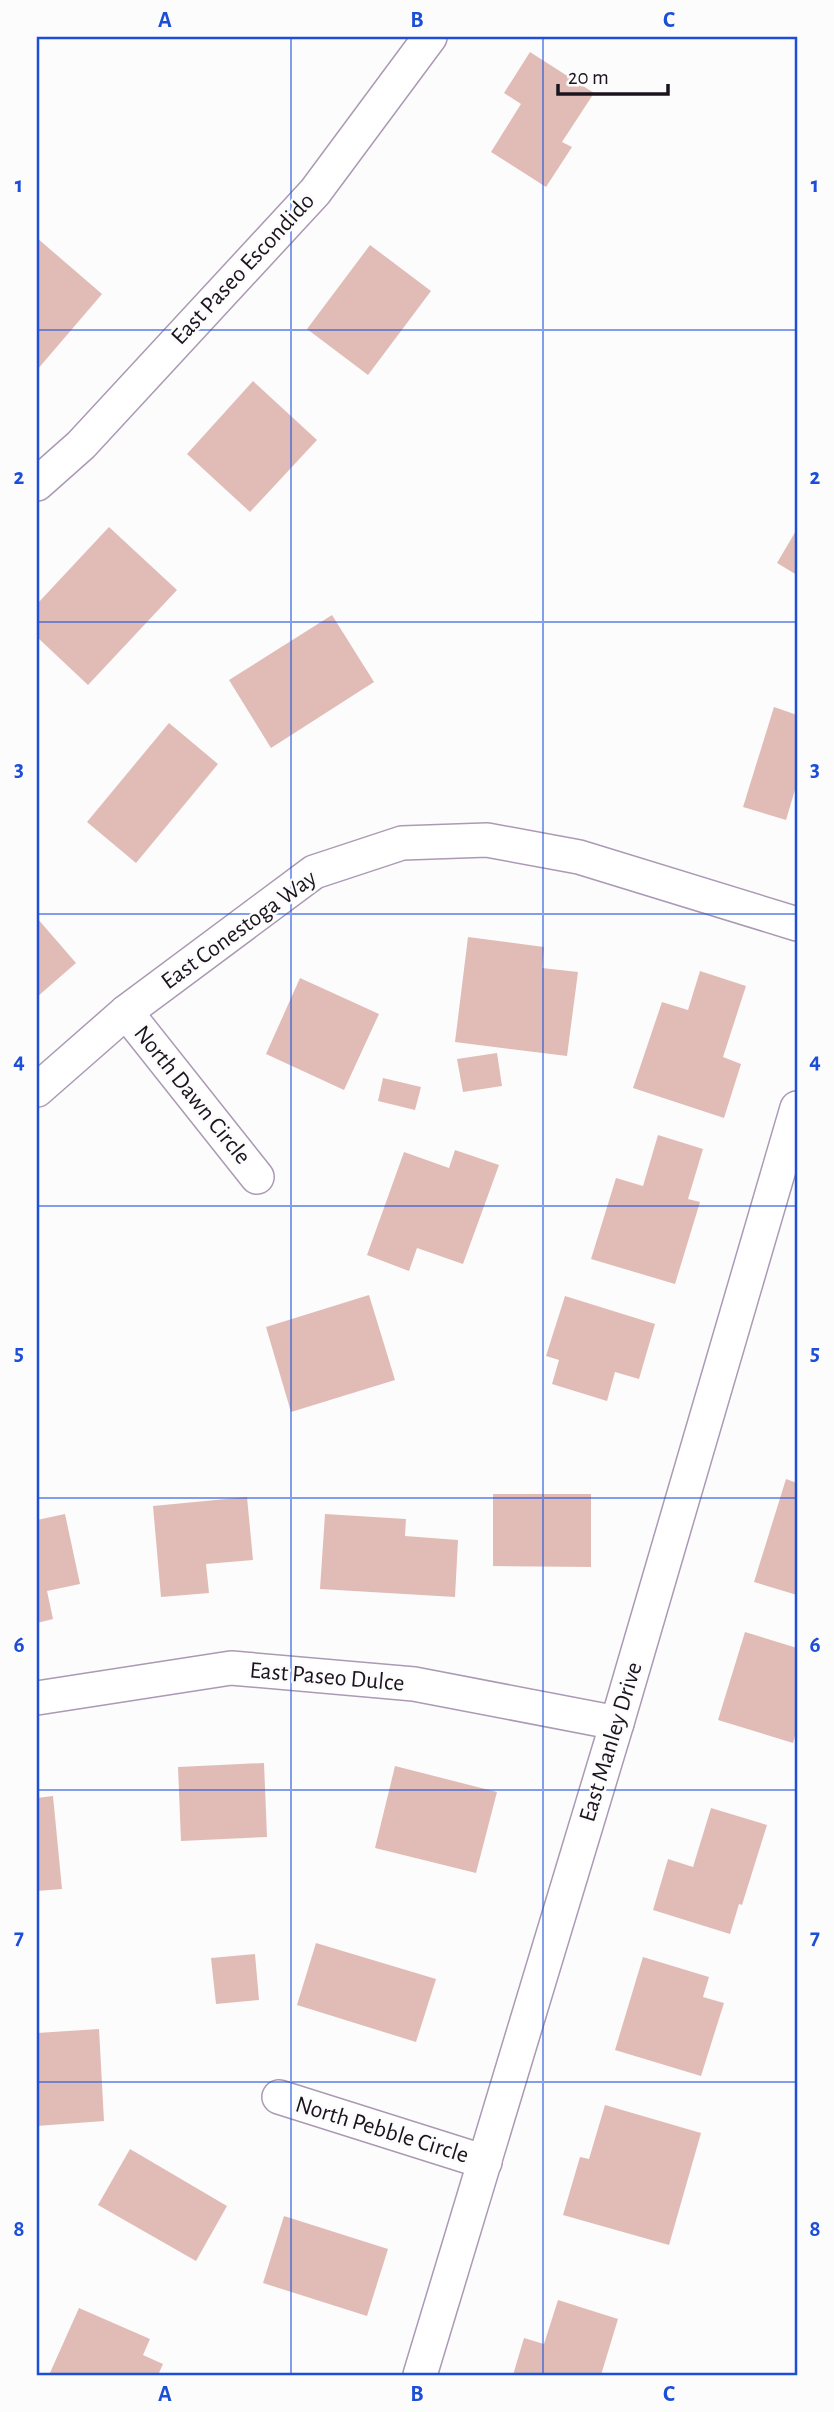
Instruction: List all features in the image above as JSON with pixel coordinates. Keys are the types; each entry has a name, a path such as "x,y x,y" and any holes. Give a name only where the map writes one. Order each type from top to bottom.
{"street":[{"name":"East Paseo Escondido","path":"37,484 81,445 315,192 430,37"},
{"name":"East Conestoga Way","path":"37,1090 126,1012 314,872 402,843 488,840 579,857 797,924"},
{"name":"North Dawn Circle","path":"126,1012 257,1177"},
{"name":"East Manley Drive","path":"419,2375 617,1723 797,1108"},
{"name":"East Paseo Dulce","path":"37,1698 231,1668 414,1684 617,1723"},
{"name":"North Pebble Circle","path":"279,2097 485,2162"}],"building":[{"path":"530,52 594,93 562,142 572,147 546,187 491,152 521,104 504,93"},
{"path":"37,238 102,294 37,370"},
{"path":"370,245 431,291 368,375 307,329"},
{"path":"253,381 317,440 250,512 187,454"},
{"path":"109,527 177,590 88,685 37,637 37,604"},
{"path":"797,529 797,575 777,563"},
{"path":"332,615 374,682 271,748 229,680"},
{"path":"774,707 797,715 797,783 786,820 743,807"},
{"path":"169,723 218,764 136,863 87,822"},
{"path":"37,918 76,963 37,997"},
{"path":"468,937 544,947 542,968 578,972 567,1056 455,1042"},
{"path":"700,971 746,986 723,1057 741,1064 724,1118 633,1088 662,1002 688,1010"},
{"path":"300,978 379,1014 344,1090 266,1054"},
{"path":"497,1053 502,1086 463,1092 457,1059"},
{"path":"383,1078 421,1087 415,1110 378,1101"},
{"path":"658,1135 703,1149 688,1199 700,1202 675,1284 591,1259 616,1178 643,1186"},
{"path":"455,1150 499,1165 463,1264 417,1248 409,1271 367,1255 404,1152 449,1168"},
{"path":"369,1295 395,1380 291,1412 266,1327"},
{"path":"565,1296 655,1324 639,1379 615,1372 607,1401 552,1384 559,1360 546,1356"},
{"path":"786,1479 797,1483 797,1595 754,1582"},
{"path":"493,1494 591,1494 591,1567 493,1566"},
{"path":"247,1497 253,1560 206,1564 209,1593 161,1597 153,1506"},
{"path":"65,1514 80,1584 47,1591 53,1619 37,1623 37,1520"},
{"path":"325,1514 406,1519 405,1536 458,1540 455,1597 320,1589"},
{"path":"745,1632 797,1648 797,1729 793,1743 718,1720"},
{"path":"264,1763 267,1837 181,1841 178,1767"},
{"path":"395,1766 497,1792 476,1873 375,1848"},
{"path":"53,1796 62,1889 37,1891 37,1798"},
{"path":"711,1808 767,1825 730,1934 653,1910 668,1859 693,1867"},
{"path":"316,1943 436,1979 416,2042 297,2005"},
{"path":"255,1954 259,2000 216,2004 211,1958"},
{"path":"643,1957 709,1977 703,1997 724,2003 701,2076 615,2050"},
{"path":"99,2029 104,2121 37,2126 37,2033"},
{"path":"605,2105 701,2133 669,2245 563,2215 580,2157 589,2159"},
{"path":"130,2149 227,2206 196,2261 98,2205"},
{"path":"284,2216 388,2249 367,2316 263,2283"},
{"path":"558,2300 618,2319 601,2375 513,2375 524,2338 544,2344"},
{"path":"79,2308 150,2339 143,2355 163,2364 158,2375 49,2375"}]}
